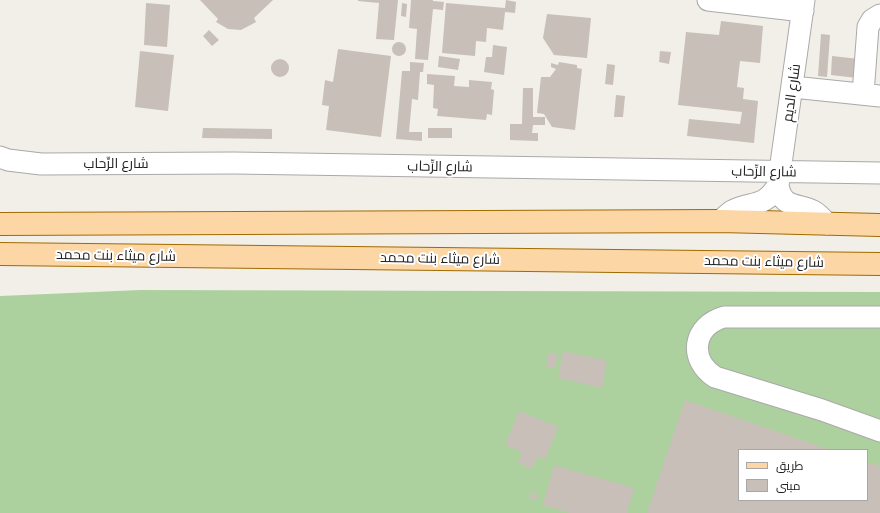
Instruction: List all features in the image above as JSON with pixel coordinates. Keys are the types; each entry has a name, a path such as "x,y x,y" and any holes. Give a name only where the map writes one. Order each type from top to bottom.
{"main road":[{"path":"0,215 33,224"},
{"path":"0,224 720,221 880,225"},
{"name":"شارع ميثاء بنت محمد","path":"0,254 880,264"},
{"path":"0,260 28,255"}],"street":[{"path":"708,0 804,5"},
{"name":"شارع الديم","path":"779,179 804,5"},
{"path":"793,87 872,95 868,27 872,20 880,15"},
{"name":"شارع الرِّحاب","path":"0,157 8,160 41,164 234,163 779,179 880,173"},
{"path":"720,221 733,211 763,202 769,197 779,179"},
{"path":"779,179 782,197 786,202 814,212 827,224"},
{"path":"880,317 724,317 711,322 701,332 697,346 699,361 703,367 715,377 822,410 880,431"}],"green space":[{"path":"140,290 880,292 880,513 0,513 0,296"}],"building":[{"path":"200,0 273,0 254,18 256,22 241,30 228,29 216,22 218,19"},
{"path":"358,0 398,0 394,40 376,39 379,3"},
{"path":"411,0 433,0 444,2 443,10 433,9 428,60 415,59 417,29 409,28"},
{"path":"506,0 516,2 515,13 505,12 503,30 487,28 486,42 476,41 475,56 442,53 446,3 505,8"},
{"path":"146,3 170,5 167,47 144,45"},
{"path":"402,3 407,4 406,17 401,16"},
{"path":"547,14 591,18 587,58 554,55 543,38"},
{"path":"721,21 763,26 760,63 740,61 737,87 744,88 743,99 758,101 754,143 687,136 689,119 740,124 742,112 678,105 686,32 719,35"},
{"path":"209,30 219,40 212,46 203,36"},
{"path":"821,34 830,35 827,77 818,76"},
{"path":"399,42 404,44 406,49 404,54 399,56 394,54 392,49 394,44"},
{"path":"493,45 507,47 504,75 484,72 486,57 492,57"},
{"path":"338,49 391,56 381,137 326,130 329,106 322,105 325,80 333,82"},
{"path":"140,51 174,55 168,111 135,107"},
{"path":"660,51 671,52 669,64 659,62"},
{"path":"439,56 460,59 458,70 438,67"},
{"path":"832,56 859,59 857,78 831,75"},
{"path":"276,59 284,59 289,64 287,75 284,77 276,77 271,72 271,64"},
{"path":"410,62 424,63 423,72 420,72 418,100 412,99 409,132 422,132 422,141 396,139 402,71 410,71"},
{"path":"559,62 577,65 577,68 582,69 575,130 552,127 544,114 537,113 541,77 550,77 556,69 551,67 551,63 558,65"},
{"path":"607,64 615,65 613,85 605,84"},
{"path":"427,74 455,76 454,86 469,87 469,80 492,82 491,89 494,90 492,115 487,114 486,120 437,116 438,109 433,108 434,85 427,84"},
{"path":"523,88 533,88 533,117 545,117 545,125 533,125 532,133 538,133 538,141 510,140 510,124 522,124"},
{"path":"616,95 625,96 623,117 614,117"},
{"path":"203,128 272,129 272,139 202,138"},
{"path":"428,128 452,128 452,138 428,138"},
{"path":"563,351 607,361 602,388 558,378"},
{"path":"548,353 558,354 555,368 546,366"},
{"path":"685,400 828,449 738,449 738,501 868,501 868,462 880,466 880,513 647,513"},
{"path":"519,411 558,427 545,460 537,457 532,469 518,463 522,452 505,445"},
{"path":"554,465 634,488 627,513 570,513 543,505"},
{"path":"532,492 538,495 536,500 529,498"}]}
